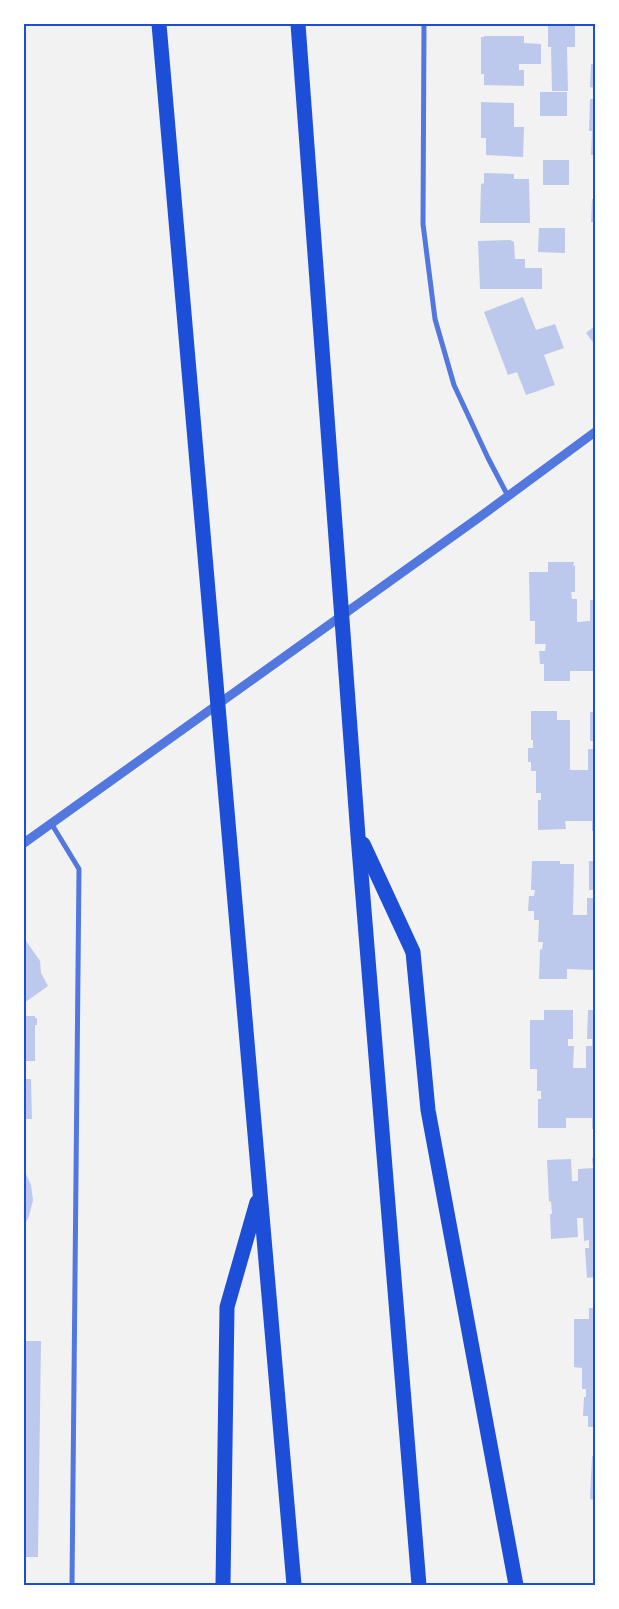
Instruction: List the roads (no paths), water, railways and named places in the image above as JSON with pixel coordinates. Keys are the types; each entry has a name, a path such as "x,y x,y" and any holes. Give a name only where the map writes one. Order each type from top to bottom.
{"highway":[{"path":"159,24 294,1585"},
{"path":"298,24 358,836 419,1585"},
{"path":"358,836 413,952 428,1110 516,1585"},
{"path":"223,1585 227,1307 260,1194"}],"street":[{"path":"424,24 423,224 435,319 454,385 508,496"},
{"path":"24,843 595,432"},
{"path":"51,823 79,869 72,1585"}]}
